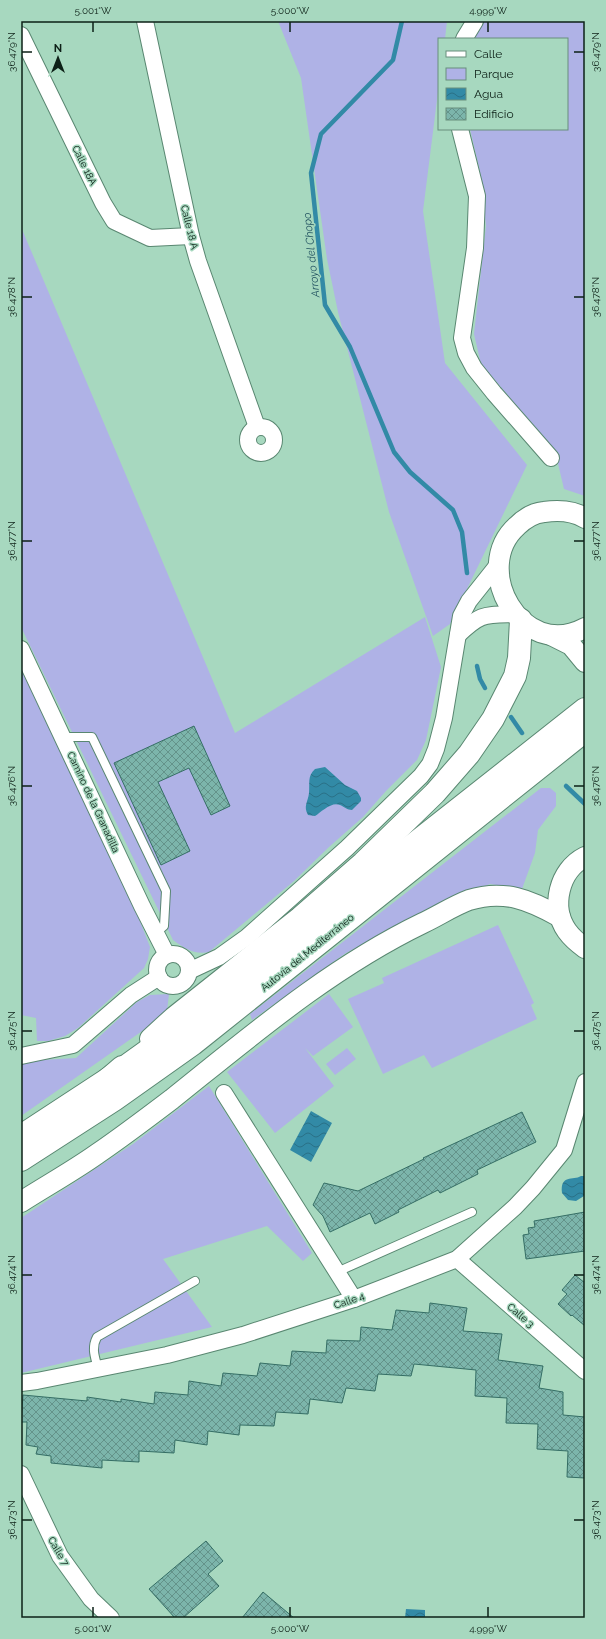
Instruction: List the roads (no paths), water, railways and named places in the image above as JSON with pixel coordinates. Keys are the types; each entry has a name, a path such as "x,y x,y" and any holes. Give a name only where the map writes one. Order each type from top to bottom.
{"highway":[{"path":"108,1079 174,1018 326,896 363,863 435,793 469,754 489,725 515,676 520,658 518,617"},
{"name":"Autovía del Mediterráneo","path":"21,1160 114,1100 193,1044 560,740 585,709"},
{"name":"Autovía del Mediterráneo","path":"21,1136 108,1079 193,1018 560,740 585,731"}],"street":[{"name":"Calle 18 A","path":"145,21 191,236 198,261 257,427"},
{"path":"465,38 475,21"},
{"name":"Calle 18A","path":"21,35 100,196 114,221 150,238 191,236"},
{"path":"460,130 477,196 475,248 462,338 466,354 474,368 494,393 551,458"},
{"path":"585,518 562,510 540,512 530,516 522,521 509,534 500,552 499,571 502,590 510,607 518,617 532,629 552,635 571,645 585,662"},
{"path":"189,971 219,957 247,937 347,848 421,776 430,764 436,749 444,718 461,616 467,605 500,562"},
{"path":"458,636 472,621 480,617 491,615 518,617"},
{"path":"552,635 570,634 585,628"},
{"name":"Camino de la Granadilla","path":"21,649 167,955"},
{"path":"585,857 570,869 562,883 558,900 560,916 566,930 575,941 585,948"},
{"path":"21,1202 96,1155 304,995 354,961 409,930 469,900 492,896 516,897 536,904 560,916"},
{"path":"167,955 178,955 182,957 186,961 189,971 185,980 176,986 166,984 159,977 157,972 159,962 167,955"},
{"path":"21,1056 73,1045 131,995 159,977"},
{"name":"Calle 4","path":"21,1383 167,1355 243,1335 354,1299 457,1259 515,1207 533,1188 564,1150 585,1082"},
{"path":"224,1093 354,1299"},
{"name":"Calle 3","path":"457,1259 585,1371"},
{"name":"Calle 7","path":"21,1474 60,1556 91,1599 111,1618"}],"lane":[{"path":"63,736 92,738 166,891 164,926 156,933"},
{"path":"337,1272 472,1212"},
{"path":"98,1369 93,1350 97,1337 195,1281"}],"water":[{"path":"325,767 345,785 357,791 361,801 352,810 334,804 315,816 308,815 306,806 311,774 315,769"},
{"path":"311,1111 332,1123 311,1162 290,1150"},
{"path":"585,1176 584,1196 576,1201 568,1200 562,1193 563,1183 568,1179"},
{"path":"406,1609 425,1610 425,1618 405,1618"}],"waterway":[{"name":"Arroyo del Chopo","path":"402,21 393,60 321,134 311,173 325,305 350,347 394,452 410,472 453,510 462,532 467,573"},
{"name":"Arroyo del Chopo","path":"477,666 480,679 485,688"},
{"name":"Arroyo del Chopo","path":"511,717 522,733"},
{"name":"Arroyo del Chopo","path":"566,786 585,804"}]}
